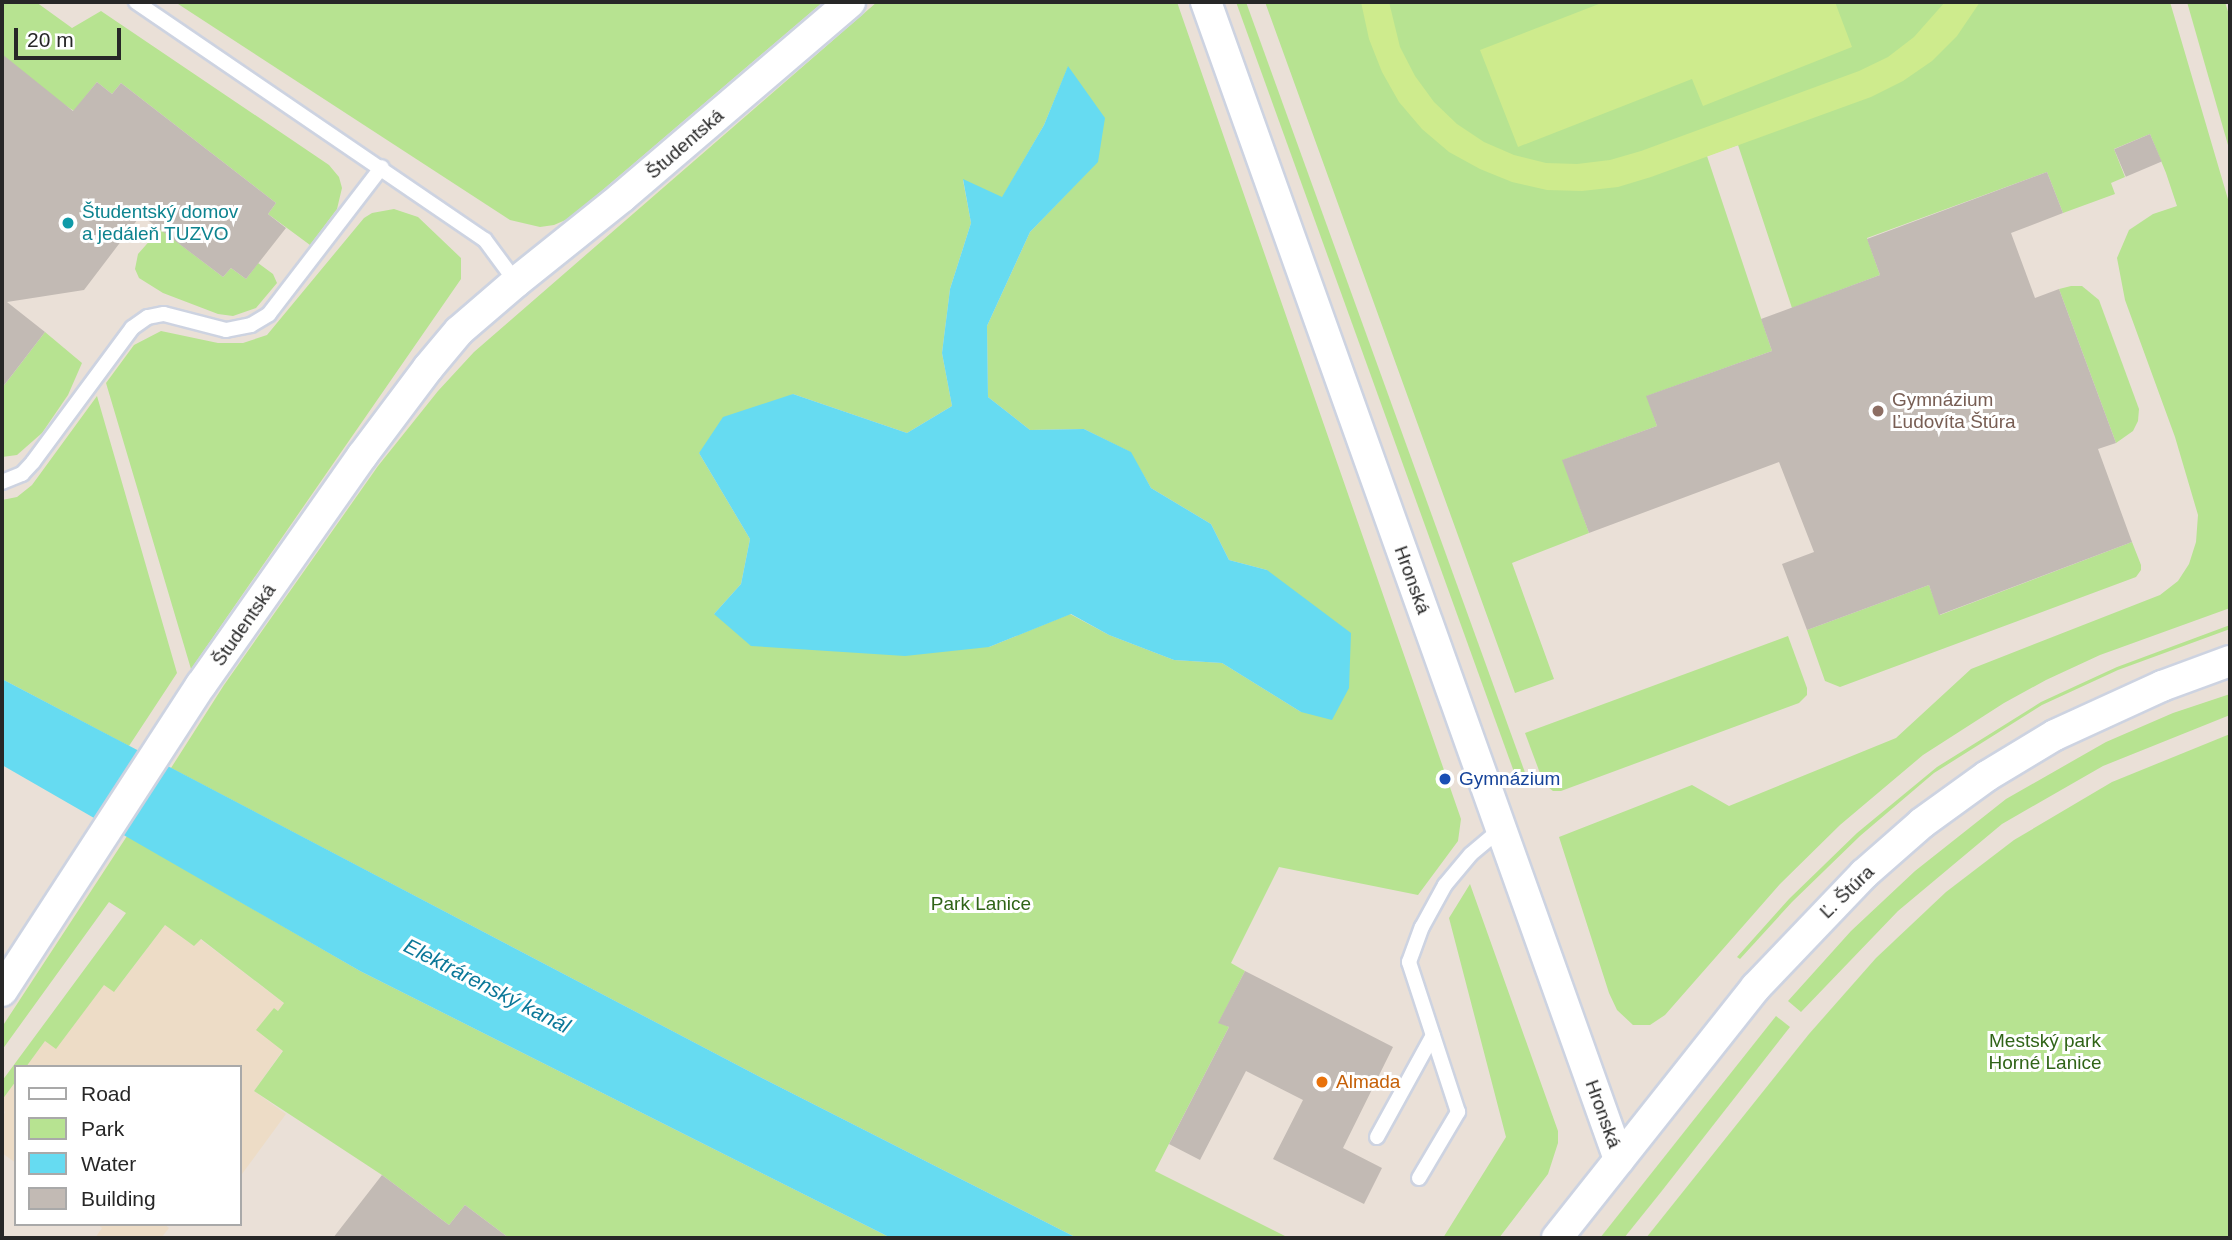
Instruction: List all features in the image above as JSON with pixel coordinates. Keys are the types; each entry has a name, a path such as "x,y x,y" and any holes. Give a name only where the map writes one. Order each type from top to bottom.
{"street":[{"name":"Študentská","path":"2,991 186,710 362,456 459,331 622,197 850,2"},
{"name":"Hronská","path":"1206,2 1619,1158"},
{"name":"Ľ. Štúra","path":"1557,1238 1756,987 1864,874 1922,823 1987,776 2055,735 2162,685 2230,661"}],"lane":[{"path":"136,2 382,167 485,240 516,282"},
{"path":"2,482 22,474 33,462 132,328 148,317 164,314 226,330 251,325 269,314 382,167"},
{"path":"1419,1178 1458,1112 1409,962 1422,927 1445,885 1471,854 1501,829"},
{"path":"1377,1137 1433,1035"}],"shaded area":[{"path":"165,925 194,946 200,939 284,1003 278,1011 274,1008 283,1050 254,1091 286,1114 242,1174 242,1065 27,1065 45,1041 56,1048 104,984 115,991"},
{"path":"14,1084 14,1162 2,1153 2,1118 5,1112 2,1110 2,1100"},
{"path":"100,1226 169,1228 161,1238 95,1238 102,1228"}],"green space":[{"path":"2,2 36,2 72,28 101,11 329,165 339,177 342,188 337,209 310,245 268,214 276,203 121,83 112,94 97,82 74,111 2,64"},
{"path":"175,2 823,2 570,218 554,225 540,227 510,220"},
{"name":"Park Lanice","path":"877,2 1177,2 1461,819 1458,841 1418,895 1279,867 1231,963 1245,971 1219,1022 1229,1027 1155,1171 1289,1238 1077,1238 762,1078 171,768 224,685 378,466 438,391 474,352","holes":["1068,67 1098,161 1030,232 987,326 988,397 1030,430 1084,429 1130,452 1151,488 1211,524 1229,560 1267,570 1301,712 1222,663 1174,660 1109,635 1070,614 989,647 714,614 741,584 750,539 699,453 793,394 907,433 952,406 942,353 950,289 971,223 963,180 1002,198 1044,125"]},
{"path":"1236,2 1246,2 1527,778 1523,783 1514,772"},
{"path":"1265,2 2170,2 2230,206 2230,608 2100,655 2046,680 2004,703 1923,755 1840,825 1780,884 1665,1015 1650,1025 1633,1025 1617,1010 1609,993 1559,837 1692,785 1729,806 1896,738 1971,669 2160,595 2178,581 2189,564 2196,542 2198,515 2175,437 2125,300 2117,258 2129,230 2153,214 2177,206 2166,173 2150,134 2114,149 2125,177 2111,183 2115,194 2063,213 2047,172 1867,238 1880,275 1792,308 1738,145 1707,156 1772,351 1647,396 1657,426 1563,460 1589,533 1512,563 1554,679 1515,693"},
{"path":"1361,2 1389,2 1400,47 1415,76 1434,102 1457,124 1484,142 1514,155 1546,163 1577,164 1610,160 1641,151 1859,71 1888,57 1914,37 1945,2 1980,2 1957,36 1932,61 1903,81 1871,97 1651,177 1618,187 1582,191 1547,190 1512,182 1449,152 1422,129 1399,102 1382,72 1369,39"},
{"path":"1604,2 1835,2 1852,47 1703,106 1692,79 1518,147 1480,50"},
{"path":"2187,2 2225,2 2230,18 2230,152"},
{"path":"394,209 418,217 461,258 461,279 191,669 106,383 134,345 161,331 218,343 243,343 267,335 364,218 372,213"},
{"path":"160,229 223,277 231,268 246,279 258,263 273,274 277,283 256,308 233,316 218,314 163,293 139,278 135,269 138,254"},
{"path":"2082,286 2099,300 2139,409 2138,421 2133,431 2116,443 2059,289"},
{"path":"45,332 82,363 68,395 42,433 17,455 2,457 2,388"},
{"path":"97,396 177,673 129,746 2,679 2,500 17,497 32,485"},
{"path":"2132,542 2141,565 2136,577 1840,687 1825,681 1807,630 1929,585 1940,615"},
{"path":"2230,625 2230,629 2118,670 2042,705 1934,773 1860,836 1792,902 1740,959 1737,957 1789,899 1857,833 1937,767 2041,702 2117,667"},
{"path":"1788,636 1807,688 1807,695 1799,703 1561,791 1553,791 1544,784 1525,733"},
{"path":"2230,694 2230,715 2103,766 2002,824 1898,911 1801,1012 1788,1001 1851,931 1915,871 2006,799 2106,742 2173,713"},
{"name":"Mestský park Horné Lanice","path":"2230,734 2230,1238 1646,1238 1809,1034 1876,958 1946,892 2014,840 2112,782"},
{"path":"127,836 360,971 891,1238 509,1238 465,1205 449,1225 382,1175 254,1091 283,1051 256,1030 274,1008 278,1011 284,1003 201,939 194,946 165,925 114,992 104,985 56,1049 45,1041 27,1065 14,1065 14,1084 2,1100 2,1081 126,913 109,902 2,1050 2,1027"},
{"path":"1470,884 1558,1131 1558,1143 1548,1174 1499,1238 1443,1238 1506,1137 1449,918"},
{"path":"1776,1016 1790,1027 1661,1192 1624,1238 1600,1238"}],"water":[{"path":"1068,66 1105,118 1098,162 1030,232 987,326 988,397 1030,430 1084,429 1131,452 1151,488 1211,524 1229,560 1267,570 1351,633 1349,688 1332,720 1301,712 1222,663 1174,660 1109,635 1071,614 989,647 905,656 751,646 714,614 741,584 750,539 699,453 723,417 793,394 907,433 952,406 942,353 950,289 971,223 963,179 1002,197 1044,125"},
{"name":"Elektrárenský kanál","path":"2,679 762,1078 1077,1238 891,1238 360,971 2,765"}],"building":[{"name":"Študentský domov a jedáleň TUZVO","path":"2,54 73,111 97,82 112,94 121,83 276,203 268,214 286,228 246,279 231,268 223,277 141,215 84,290 7,302 45,332 2,388"},
{"path":"2150,134 2162,162 2126,177 2114,149"},
{"name":"Gymnázium Ľudovíta Štúra","path":"2047,172 2063,213 2011,233 2035,298 2059,289 2116,443 2098,449 2132,542 1939,615 1929,585 1807,630 1782,564 1814,552 1779,462 1589,533 1562,460 1657,426 1646,396 1772,351 1761,319 1880,275 1867,239"},
{"name":"Almada","path":"1245,971 1393,1047 1343,1148 1382,1168 1364,1204 1273,1159 1303,1100 1246,1071 1200,1160 1169,1144 1229,1027 1218,1023"},
{"path":"382,1175 449,1225 465,1205 509,1238 333,1238"}],"place":[{"name":"Študentský domov a jedáleň TUZVO","path":"68,223"},
{"name":"Gymnázium Ľudovíta Štúra","path":"1878,411"},
{"name":"Gymnázium","path":"1445,779"},
{"name":"Almada","path":"1322,1082"}]}
